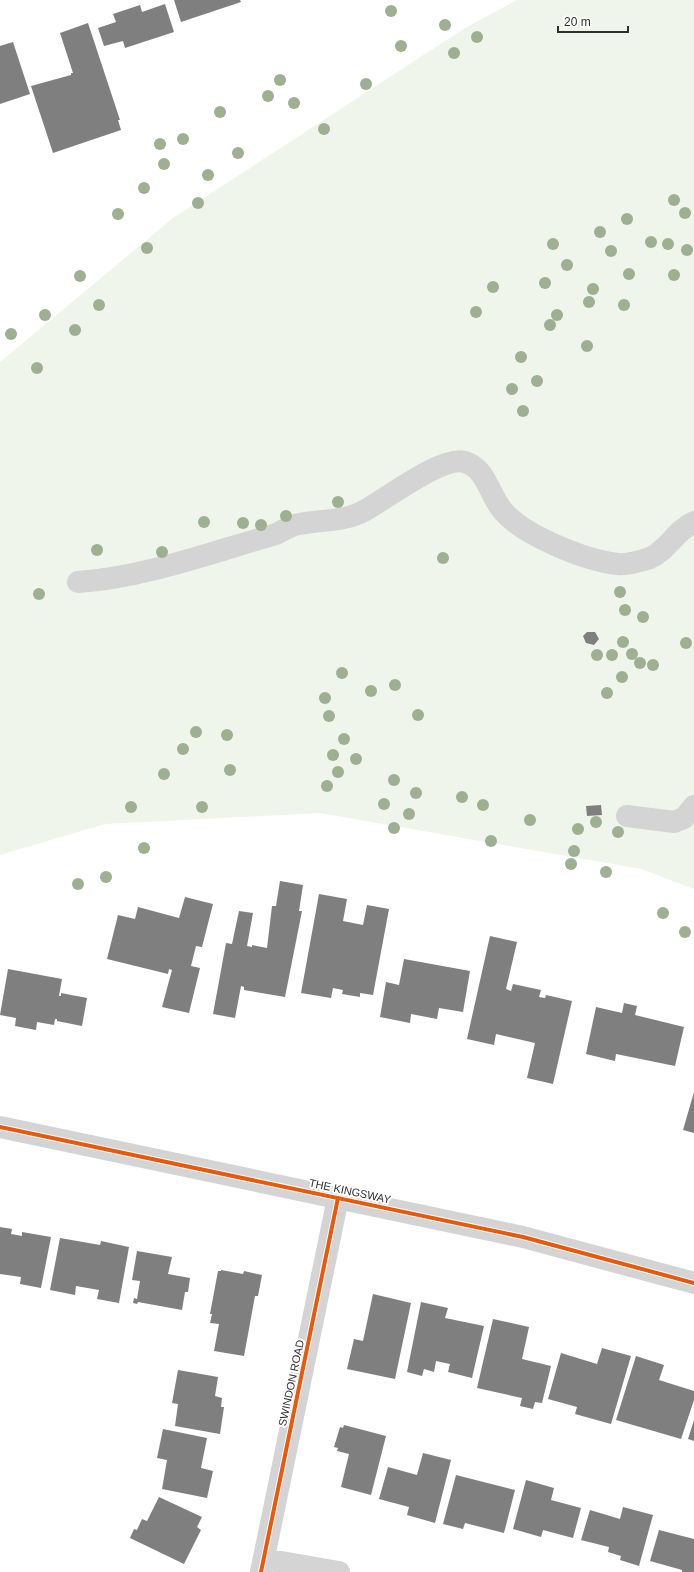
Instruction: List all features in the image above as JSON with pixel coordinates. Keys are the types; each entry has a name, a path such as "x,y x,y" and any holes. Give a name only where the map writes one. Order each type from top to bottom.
{"street":[{"path":"78,582 105,580 135,574 276,534 295,525 345,518 360,512 411,481 454,461 464,462 476,467 483,476 503,511 514,521 535,535 564,550 596,560 618,564 650,558 665,548 685,526 694,522"},
{"path":"627,816 674,822 684,818 694,806"},
{"name":"THE KINGSWAY","path":"0,1127 522,1237 694,1283"},
{"name":"SWINDON ROAD","path":"263,1566 338,1198"},
{"path":"263,1566 338,1572"}],"shaded area":[{"path":"517,0 694,0 694,889 641,869 320,813 105,824 0,855 0,362 173,218 465,28"}],"building":[{"path":"174,0 240,0 241,2 181,22"},
{"path":"165,4 174,32 125,48 123,41 104,46 98,28 116,22 113,14 140,5 142,12"},
{"path":"88,23 120,120 118,120 121,130 53,153 31,86 71,75 71,73 73,73 60,33"},
{"path":"13,42 30,94 0,104 0,46"},
{"path":"587,632 595,632 599,639 594,645 586,643 583,636"},
{"path":"601,805 602,815 587,816 586,806"},
{"path":"280,881 303,885 299,911 302,911 285,997 244,990 244,987 241,986 235,1018 213,1014 226,943 232,944 239,911 253,913 247,946 252,947 252,945 267,948 272,906 276,906"},
{"path":"319,894 347,899 343,921 363,925 367,905 389,909 373,995 360,993 360,997 342,994 343,990 333,988 331,998 301,993"},
{"path":"185,897 213,904 202,947 196,946 191,966 200,968 189,1013 162,1007 172,970 169,969 168,974 107,959 118,915 135,919 138,907 179,918"},
{"path":"490,936 517,942 506,989 511,991 513,984 541,990 539,997 545,998 546,995 572,1001 553,1084 527,1078 535,1043 496,1034 494,1045 467,1039"},
{"path":"404,959 470,971 463,1012 439,1008 437,1019 411,1014 410,1023 380,1017 386,982 399,985"},
{"path":"8,969 62,979 59,996 61,996 61,993 87,998 82,1026 57,1021 57,1019 55,1019 54,1025 37,1022 36,1030 15,1026 16,1018 0,1015"},
{"path":"624,1003 637,1006 635,1015 684,1027 675,1066 616,1054 615,1061 586,1054 596,1007 622,1013"},
{"path":"694,1092 694,1133 683,1130"},
{"path":"0,1227 12,1229 11,1234 22,1236 22,1232 51,1237 41,1288 20,1284 21,1277 0,1274"},
{"path":"60,1238 100,1245 101,1241 129,1247 119,1303 97,1299 99,1290 76,1286 75,1295 50,1290"},
{"path":"137,1251 172,1257 168,1274 190,1278 188,1292 185,1292 182,1310 138,1302 137,1304 133,1303 134,1298 137,1299 140,1281 132,1280"},
{"path":"221,1270 243,1274 244,1271 262,1275 258,1296 255,1296 244,1356 214,1351 219,1324 210,1323 212,1314 210,1314 218,1271"},
{"path":"373,1294 411,1303 395,1379 347,1369 354,1339 363,1341"},
{"path":"421,1302 448,1308 445,1318 484,1326 472,1378 448,1372 450,1364 436,1361 434,1372 424,1369 422,1376 407,1372"},
{"path":"493,1319 529,1327 522,1359 551,1366 542,1403 535,1402 533,1409 520,1406 522,1398 477,1388"},
{"path":"602,1348 631,1356 611,1424 575,1414 577,1407 548,1399 561,1353 597,1364"},
{"path":"636,1356 664,1365 659,1380 694,1391 694,1400 681,1439 616,1420"},
{"path":"178,1370 218,1377 215,1396 222,1398 221,1407 224,1407 220,1434 175,1426 178,1404 172,1403"},
{"path":"694,1420 694,1441 688,1439"},
{"path":"344,1425 386,1436 371,1495 341,1487 349,1454 337,1451 338,1448 334,1447 340,1427 343,1428"},
{"path":"163,1429 207,1438 201,1468 213,1471 207,1498 162,1489 167,1460 157,1458"},
{"path":"423,1453 451,1460 435,1523 407,1515 409,1507 379,1499 388,1467 417,1475"},
{"path":"456,1475 515,1490 504,1533 465,1523 463,1529 443,1524"},
{"path":"526,1480 554,1488 551,1500 581,1508 573,1538 543,1530 541,1537 513,1529"},
{"path":"159,1497 202,1517 197,1527 201,1530 184,1564 130,1538 134,1529 137,1530 142,1519 147,1521"},
{"path":"623,1507 653,1515 639,1566 620,1560 621,1556 608,1552 609,1547 581,1540 590,1510 620,1519"},
{"path":"659,1530 694,1539 694,1572 682,1572 682,1570 650,1561"}],"cycle path":[{"path":"0,1127 523,1237 694,1283"},
{"path":"261,1572 338,1198"}]}
